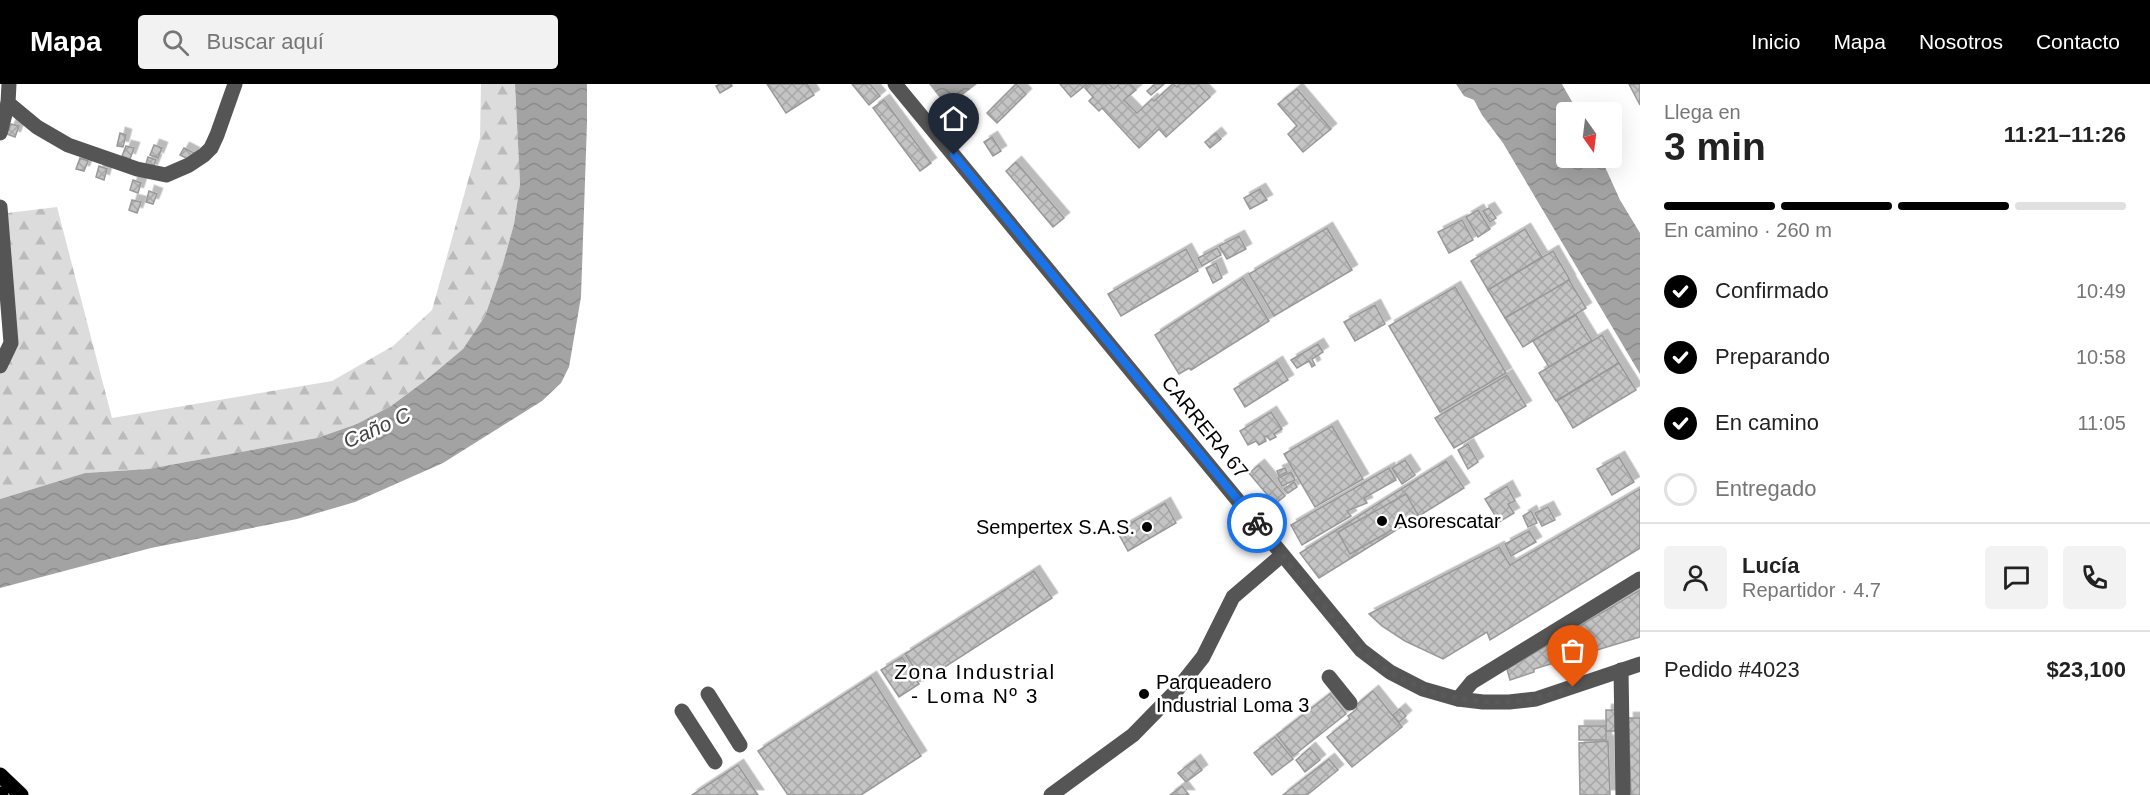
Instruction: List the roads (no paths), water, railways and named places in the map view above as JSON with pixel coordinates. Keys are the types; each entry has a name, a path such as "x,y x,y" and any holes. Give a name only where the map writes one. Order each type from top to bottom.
{"main road":[{"path":"0,776 21,795"}],"street":[{"path":"0,133 8,103 9,84"},
{"path":"8,103 37,127 68,145 137,169 166,175 189,165 211,148 235,84"},
{"name":"CARRERA 67","path":"895,84 1361,650 1390,672 1422,689 1458,699 1492,702 1536,699 1640,664"},
{"path":"0,207 11,343 0,366"},
{"path":"1051,795 1133,735 1176,691 1203,657 1233,597 1282,555"},
{"path":"1458,699 1472,682 1640,579"},
{"path":"1621,670 1623,795"},
{"path":"1329,677 1350,703"},
{"path":"708,694 740,745"},
{"path":"682,711 715,762"}],"water":[{"name":"Caño C","path":"515,84 587,84 581,297 569,367 561,383 542,401 443,463 355,502 297,519 151,548 0,588 0,499 85,473 148,469 317,438 357,424 391,406 463,349 485,316 514,224 520,184"},
{"path":"929,84 977,84 947,107"},
{"path":"1456,84 1562,84 1572,102 1556,102 1556,168 1606,168 1620,200 1640,233 1640,374 1503,143 1474,100 1464,96"}],"place":[{"name":"Asorescatar","path":"1382,521"},
{"name":"Sempertex S.A.S.","path":"1147,527"},
{"name":"Parqueadero Industrial Loma 3","path":"1144,694"}],"district":[{"name":"Zona Industrial - Loma Nº 3","path":"975,684"}]}
